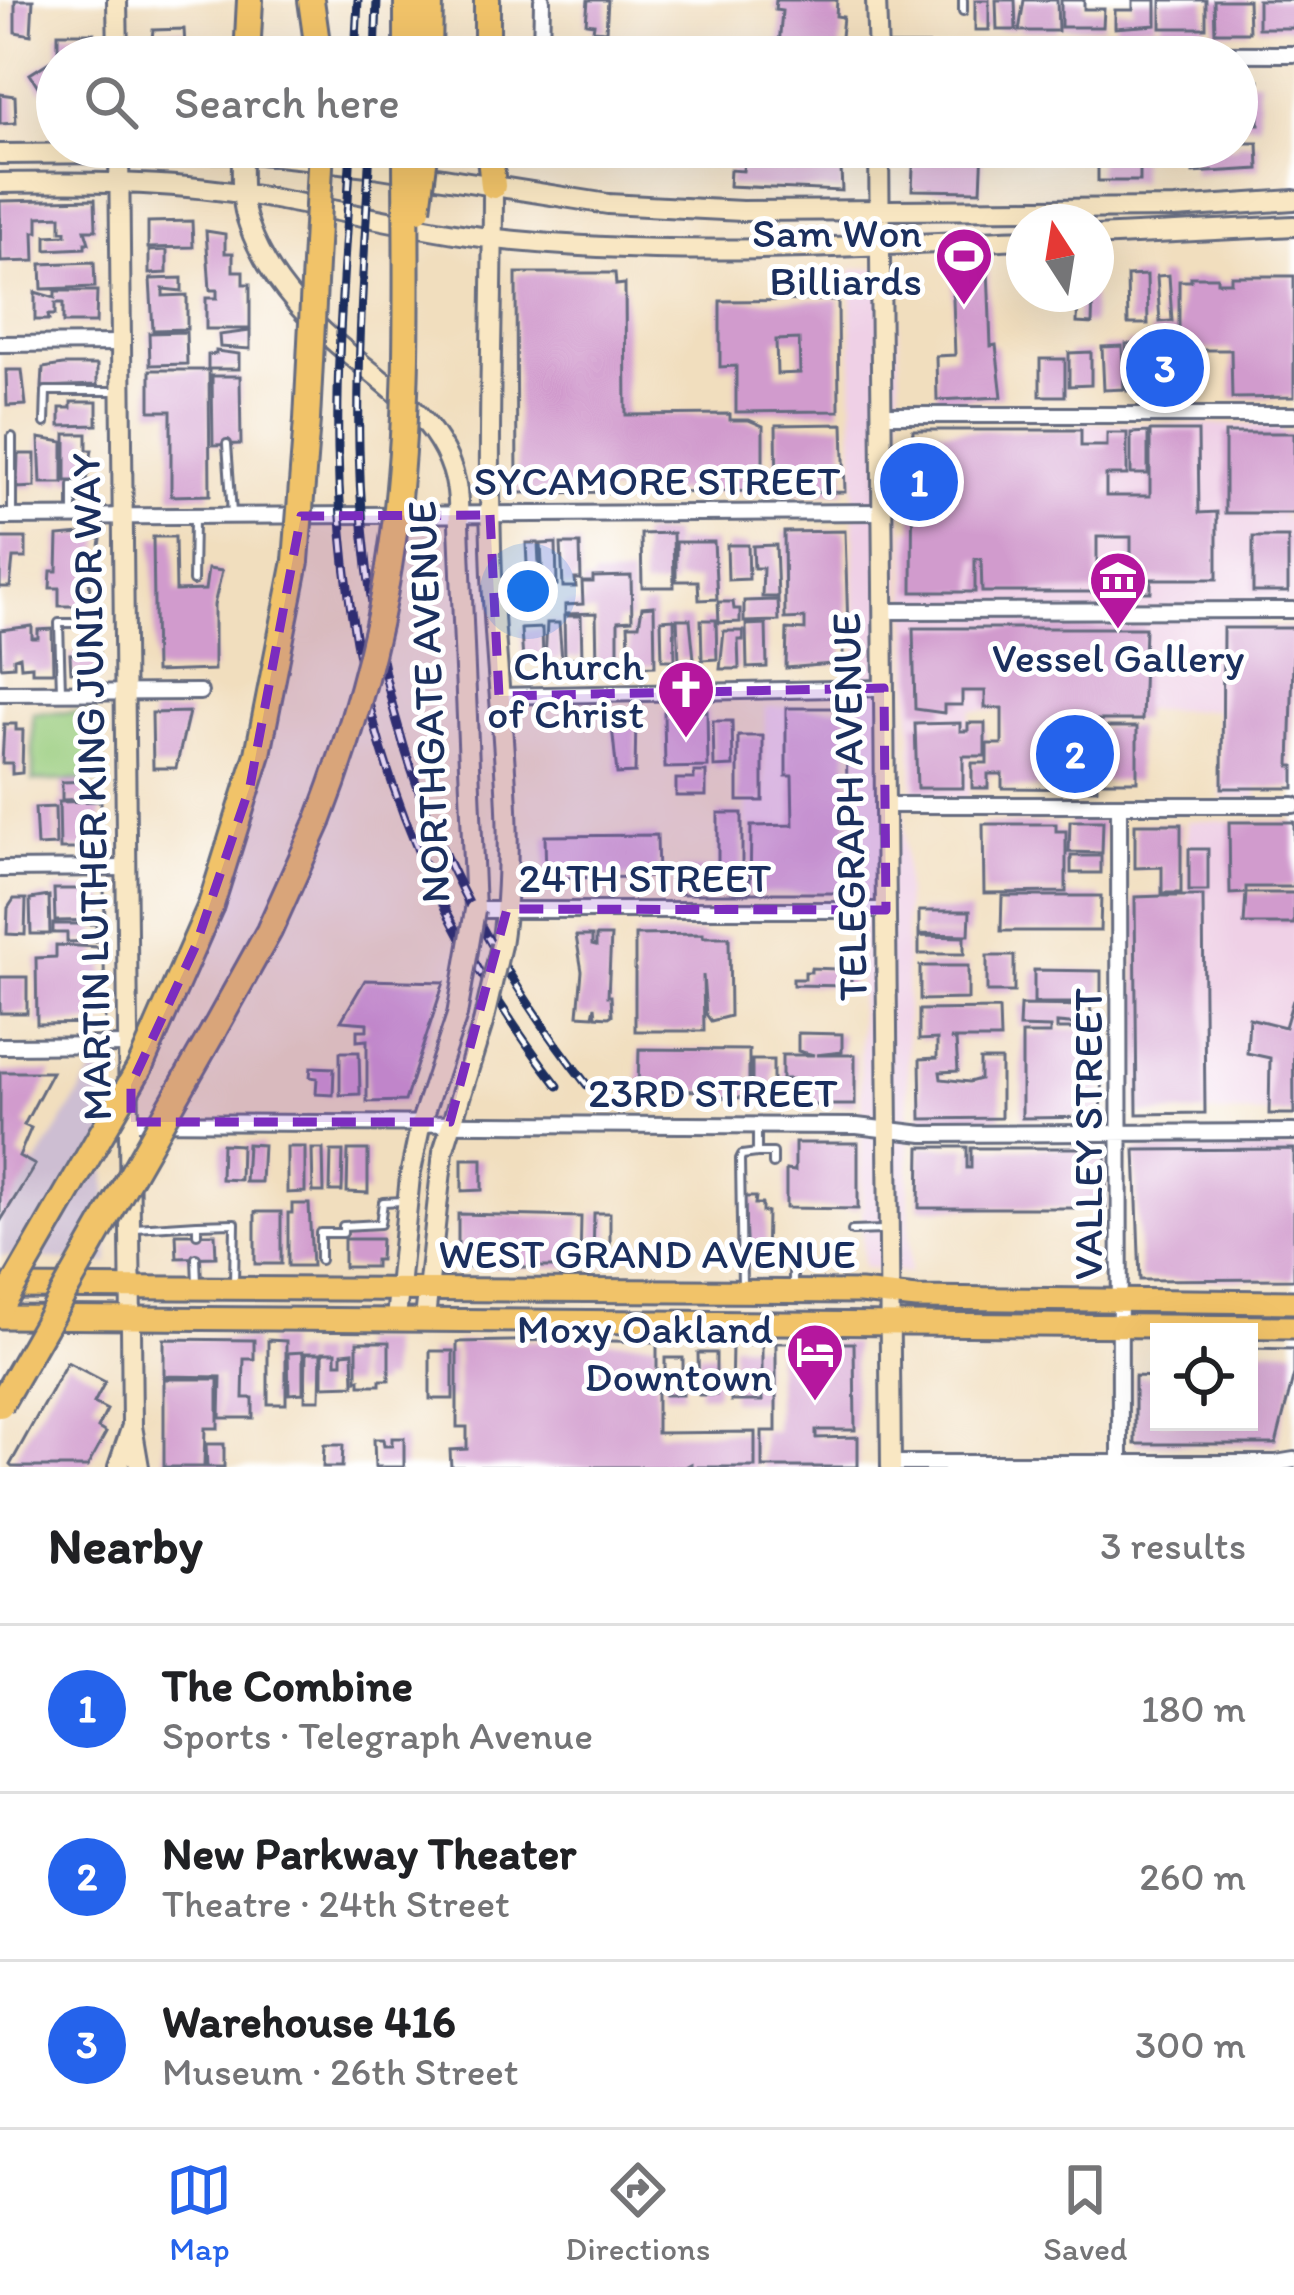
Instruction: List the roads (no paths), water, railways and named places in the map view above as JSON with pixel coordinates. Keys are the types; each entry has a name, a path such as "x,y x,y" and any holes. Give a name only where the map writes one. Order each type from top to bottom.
{"highway":[{"path":"248,36 250,0"},
{"path":"311,0 318,36"},
{"path":"324,36 327,0"},
{"path":"406,36 407,0"},
{"path":"429,36 430,0"},
{"path":"485,0 487,36"},
{"path":"0,1312 140,1067 211,905 259,754 296,561 320,168"},
{"path":"0,1405 268,932 318,822 360,698 389,568 403,443 406,168"},
{"path":"406,282 423,168"},
{"path":"492,168 493,186"}],"main road":[{"path":"117,0 118,36"},
{"path":"876,0 877,36"},
{"path":"0,154 36,152"},
{"name":"MARTIN LUTHER KING JUNIOR WAY","path":"119,168 132,1426 139,1467"},
{"name":"NORTHGATE AVENUE","path":"243,168 248,222 278,282 335,342 416,410 442,445 458,489 475,910 458,1015 421,1122 407,1200 396,1319"},
{"path":"371,168 608,204 742,212 1175,208 1294,200"},
{"name":"TELEGRAPH AVENUE","path":"879,168 891,1465"},
{"path":"0,183 119,183 242,193 493,238 583,245 878,245 1006,240"},
{"name":"NORTHGATE AVENUE","path":"425,1319 450,1122 483,1023 507,909 490,514 493,186"},
{"path":"1114,235 1294,226"},
{"name":"WEST GRAND AVENUE","path":"0,1287 793,1292 1294,1302"},
{"name":"WEST GRAND AVENUE","path":"0,1312 133,1318 1294,1327"},
{"name":"MARTIN LUTHER KING JUNIOR WAY","path":"118,1467 132,1426"}],"street":[{"path":"541,36 542,0"},
{"path":"1258,54 1294,54"},
{"path":"0,344 121,343"},
{"path":"880,415 1294,416"},
{"name":"SYCAMORE STREET","path":"6,517 882,512"},
{"path":"883,611 1294,610"},
{"path":"499,696 884,688"},
{"path":"0,693 200,692"},
{"path":"885,805 1294,806"},
{"name":"VALLEY STREET","path":"1119,806 1120,1463"},
{"path":"0,869 128,868"},
{"name":"24TH STREET","path":"475,910 886,910"},
{"path":"0,1046 130,1046"},
{"name":"23RD STREET","path":"131,1122 857,1126 923,1134 1294,1132"},
{"path":"891,1465 1294,1460"}],"lane":[{"path":"963,0 963,11"},
{"path":"45,423 46,391 122,391"},
{"path":"6,517 12,437"},
{"path":"227,444 233,516"},
{"path":"73,517 73,486 92,486"},
{"path":"193,581 194,516"},
{"path":"61,693 59,623 95,623"},
{"path":"757,1153 758,1125"},
{"path":"742,1292 740,1160 742,1155 773,1153 773,1164"},
{"path":"320,1259 320,1233 380,1224 383,1202 407,1200"},
{"path":"132,1228 235,1223 234,1288"},
{"path":"196,1234 197,1224"},
{"path":"852,1231 888,1230"},
{"path":"196,1258 197,1288"},
{"path":"793,1259 793,1292"}],"railway":[{"path":"356,36 358,0"},
{"path":"376,36 377,0"},
{"path":"350,168 338,449 342,539 370,707 393,786 461,939 558,1086"},
{"path":"369,168 359,447 375,625 393,707 417,786 487,937 587,1085"}],"place":[{"name":"Sam Won Billiards","path":"964,307"},
{"name":"Warehouse 416","path":"1165,368"},
{"name":"The Combine","path":"919,482"},
{"name":"Vessel Gallery","path":"1118,631"},
{"name":"Church of Christ","path":"686,740"},
{"name":"New Parkway Theater","path":"1075,754"},
{"name":"Moxy Oakland Downtown","path":"815,1403"}]}
